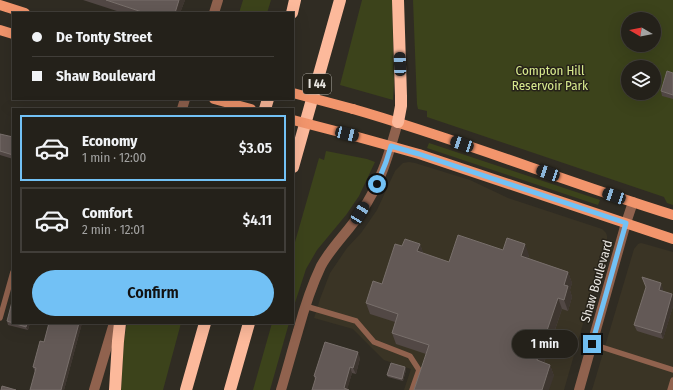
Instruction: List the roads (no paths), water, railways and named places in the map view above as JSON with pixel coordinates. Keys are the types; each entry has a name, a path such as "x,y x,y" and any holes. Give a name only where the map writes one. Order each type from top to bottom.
{"highway":[{"path":"292,12 295,0"},
{"name":"I 44","path":"294,163 340,0"},
{"path":"398,0 401,106 398,122"},
{"path":"115,390 120,324"},
{"path":"186,390 205,324"},
{"path":"230,390 249,324"}],"main road":[{"path":"0,5 22,12"},
{"path":"0,30 12,34"},
{"path":"294,93 398,122 673,215"},
{"path":"218,100 248,108"},
{"path":"294,120 419,154 673,239"}],"street":[{"path":"214,12 218,0"},
{"path":"281,390 305,306 314,281 322,264 330,252 368,201 384,168 398,122"},
{"name":"Shaw Boulevard","path":"578,390 633,202"},
{"path":"94,390 114,324"}],"lane":[{"path":"0,318 12,276"},
{"path":"305,306 356,321 374,342 410,356 418,370 412,390"},
{"path":"592,344 673,370"},
{"path":"670,390 673,380"}],"park label":[{"name":"Compton Hill Reservoir Park","path":"550,78"}]}
